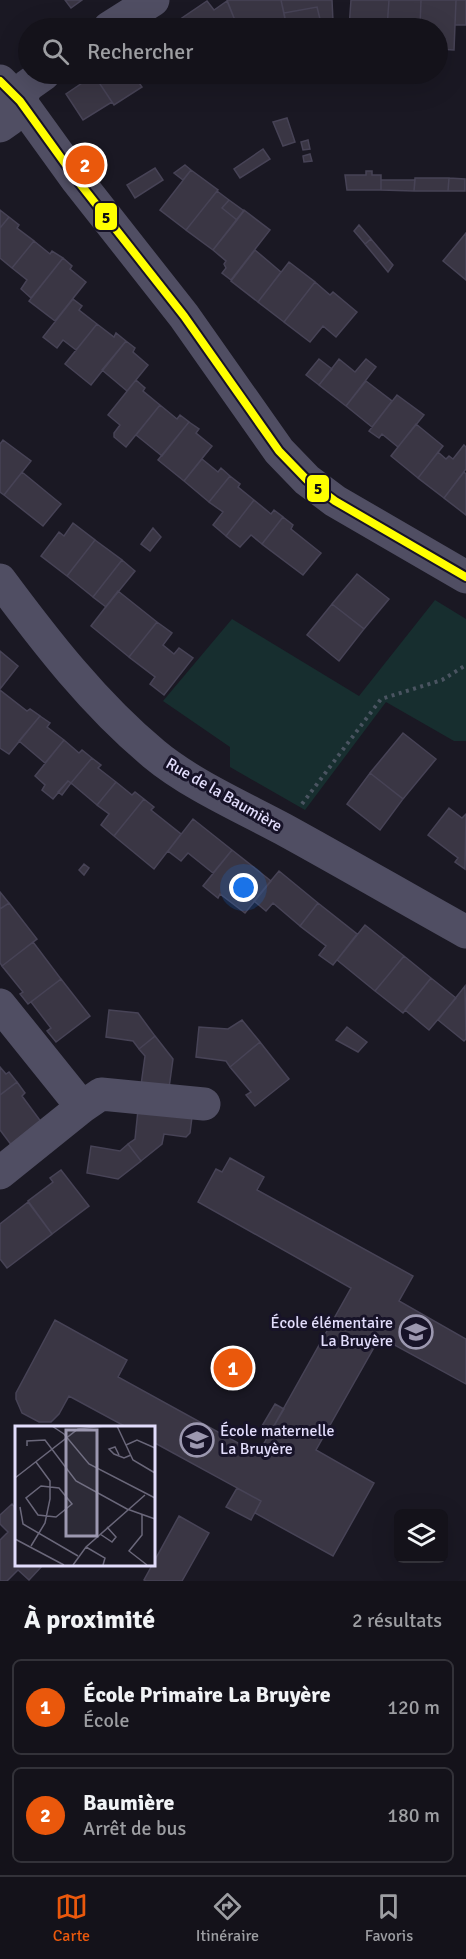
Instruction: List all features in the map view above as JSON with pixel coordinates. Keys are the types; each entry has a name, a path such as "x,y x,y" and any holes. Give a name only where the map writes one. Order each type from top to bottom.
{"street":[{"path":"125,18 153,0"},
{"path":"30,84 7,103 76,180 184,316 279,451 307,480 335,501 466,577"},
{"name":"Rue de la Baumière","path":"0,580 46,642 106,710 155,755 207,789 466,932"},
{"path":"0,1005 82,1107"},
{"path":"0,1173 101,1094 204,1104"}],"path":[{"path":"283,829 381,699 442,680 466,665"}],"green space":[{"path":"435,600 466,619 466,741 454,741 386,702 305,810 230,767 230,747 163,701 232,619 359,696"}],"building":[{"path":"65,0 82,0 71,8"},
{"path":"227,0 281,0 285,18 234,18"},
{"path":"281,0 332,0 333,18 320,18 317,7 284,13"},
{"path":"351,0 389,0 388,18 350,18"},
{"path":"389,0 421,0 420,18 388,18"},
{"path":"421,0 456,0 454,50 448,50 448,18 420,18"},
{"path":"456,0 466,0 466,25 455,25"},
{"path":"207,1 214,10 227,1 234,18 182,18"},
{"path":"317,7 320,18 285,18 284,13"},
{"path":"81,84 100,84 112,102 83,120 66,94"},
{"path":"100,84 140,84 142,87 114,105"},
{"path":"287,118 295,142 283,146 273,122"},
{"path":"308,140 310,149 303,150 301,142"},
{"path":"263,149 270,159 240,178 234,169"},
{"path":"310,154 312,161 304,162 303,156"},
{"path":"185,165 191,170 183,180 174,173"},
{"path":"155,168 163,180 135,198 127,185"},
{"path":"191,170 218,190 186,230 160,210"},
{"path":"366,171 372,171 372,175 381,175 381,190 347,190 345,175 366,175"},
{"path":"415,178 449,178 448,191 414,191"},
{"path":"449,178 465,179 465,191 448,191"},
{"path":"381,180 415,180 414,191 381,190"},
{"path":"217,191 229,200 222,208 237,220 213,250 186,230"},
{"path":"229,200 244,211 237,220 222,208"},
{"path":"0,210 9,217 0,228"},
{"path":"244,210 270,230 231,280 222,273 226,268 224,264 226,261 213,250"},
{"path":"9,217 19,225 17,228 34,241 12,268 0,258 0,228"},
{"path":"359,225 371,239 365,244 354,231"},
{"path":"466,233 466,280 443,261"},
{"path":"371,239 393,265 388,272 365,244"},
{"path":"34,241 50,254 52,251 63,258 31,298 21,289 27,280 12,268"},
{"path":"255,250 281,272 258,302 231,281"},
{"path":"63,258 72,266 70,269 86,282 55,321 29,301"},
{"path":"289,262 315,282 284,322 258,302"},
{"path":"315,282 330,295 333,292 357,312 336,337 323,326 310,342 284,322"},
{"path":"73,299 82,306 79,310 97,324 76,350 63,340 57,348 43,337"},
{"path":"97,324 114,337 116,333 126,341 91,385 65,364"},
{"path":"126,341 135,348 133,352 148,365 127,391 102,370"},
{"path":"319,359 332,369 319,385 306,375"},
{"path":"339,359 355,372 366,359 376,367 346,406 319,385"},
{"path":"136,380 145,388 143,391 160,405 126,447 114,437 120,425 108,415"},
{"path":"366,381 392,401 372,427 346,406"},
{"path":"397,395 424,415 398,447 382,434 379,438 369,431"},
{"path":"160,405 177,419 180,415 189,422 162,456 136,435"},
{"path":"189,422 199,429 196,433 212,446 184,481 158,460"},
{"path":"416,424 443,446 418,478 391,456"},
{"path":"3,440 31,461 4,495 0,492 0,444"},
{"path":"464,445 466,447 466,469 444,498 418,478 438,452 446,459 449,456 453,459"},
{"path":"202,459 218,472 221,468 230,476 209,502 184,481"},
{"path":"22,472 61,504 43,526 4,495"},
{"path":"464,472 466,474 466,515 444,498"},
{"path":"230,476 240,484 238,487 254,500 226,536 213,525 223,512 209,502"},
{"path":"254,500 271,514 274,510 283,517 262,544 251,535 240,547 226,536"},
{"path":"283,517 293,525 291,529 321,553 303,575 262,544"},
{"path":"73,523 95,540 67,576 41,556 59,532 64,536"},
{"path":"153,528 161,537 150,551 141,544"},
{"path":"95,540 122,560 93,597 67,576"},
{"path":"122,560 135,571 106,607 93,597"},
{"path":"357,574 389,599 364,629 332,604"},
{"path":"118,591 157,622 129,657 91,626"},
{"path":"332,604 364,629 339,661 307,635"},
{"path":"157,622 172,633 163,645 174,654 179,648 193,658 164,695 150,684 155,677 129,657"},
{"path":"0,651 18,666 0,689"},
{"path":"0,690 27,711 30,709 40,716 9,754 0,748"},
{"path":"40,716 50,723 47,727 64,740 45,763 19,741"},
{"path":"403,733 436,759 403,799 370,773"},
{"path":"64,740 79,753 82,750 92,758 71,783 68,781 53,799 42,790 45,785 35,776"},
{"path":"92,758 101,765 98,768 116,782 97,805 71,783"},
{"path":"370,773 403,799 380,830 347,804"},
{"path":"68,781 71,783 62,795 58,792"},
{"path":"116,782 132,795 135,792 144,799 114,836 101,825 109,814 97,805"},
{"path":"144,799 154,807 151,810 181,834 154,869 114,836"},
{"path":"449,808 462,818 466,814 465,869 455,862 458,858 428,835"},
{"path":"193,819 232,850 213,873 188,853 181,861 168,851"},
{"path":"232,850 271,881 245,913 220,894 218,898 203,886"},
{"path":"84,864 89,868 84,875 79,870"},
{"path":"279,871 318,903 300,926 273,903 266,911 254,901"},
{"path":"0,892 9,903 0,909"},
{"path":"9,903 37,939 2,966 0,963 0,909"},
{"path":"318,903 357,934 333,965 319,955 326,946 300,926"},
{"path":"365,925 404,956 375,991 337,960"},
{"path":"33,942 61,979 28,1004 20,994 23,992 2,966"},
{"path":"404,956 431,978 403,1013 375,991"},
{"path":"431,978 456,998 429,1030 405,1010"},
{"path":"61,979 90,1016 56,1042 47,1031 51,1028 31,1002"},
{"path":"465,986 466,1039 464,1041 438,1020"},
{"path":"109,1010 138,1013 155,1036 139,1049 133,1041 106,1037"},
{"path":"242,1020 260,1042 230,1067 226,1061 196,1057 199,1027 228,1029"},
{"path":"347,1027 367,1042 358,1052 336,1040"},
{"path":"155,1036 173,1059 169,1088 141,1085 145,1056 139,1049"},
{"path":"260,1042 289,1079 255,1106 246,1095 251,1092 230,1067"},
{"path":"0,1067 6,1074 9,1072 17,1082 0,1095"},
{"path":"17,1082 25,1093 22,1096 42,1123 12,1146 0,1130 0,1095"},
{"path":"138,1110 192,1117 190,1133 186,1137 164,1134 162,1144 141,1161 128,1144 135,1139"},
{"path":"128,1144 141,1161 118,1179 87,1173 91,1146 120,1151"},
{"path":"230,1158 264,1177 257,1190 413,1276 399,1301 466,1339 466,1384 380,1337 316,1450 374,1483 333,1556 255,1513 261,1501 154,1443 154,1426 124,1426 69,1396 59,1414 51,1422 39,1422 22,1413 16,1399 16,1393 55,1320 127,1360 118,1377 258,1454 351,1288 198,1202 216,1169 222,1172"},
{"path":"61,1170 89,1206 52,1234 28,1201 53,1182 50,1178"},
{"path":"28,1202 52,1234 7,1268 0,1259 0,1224"},
{"path":"275,1404 284,1409 268,1436 259,1431"},
{"path":"237,1488 261,1501 251,1520 226,1507"},
{"path":"12,1504 15,1508 15,1566 42,1566 29,1580 18,1570 7,1581 0,1581 0,1540 8,1532 0,1524 0,1515"},
{"path":"179,1516 209,1533 182,1581 144,1580 152,1566 154,1566 154,1562"}],"transit line":[{"name":"5","path":"0,81 20,101 77,180 184,316 279,451 307,480 335,501 466,577"}],"place":[{"name":"Baumière","path":"85,165"},
{"name":"École élémentaire La Bruyère","path":"416,1332"},
{"name":"École Primaire La Bruyère","path":"233,1368"},
{"name":"École maternelle La Bruyère","path":"197,1440"}]}
